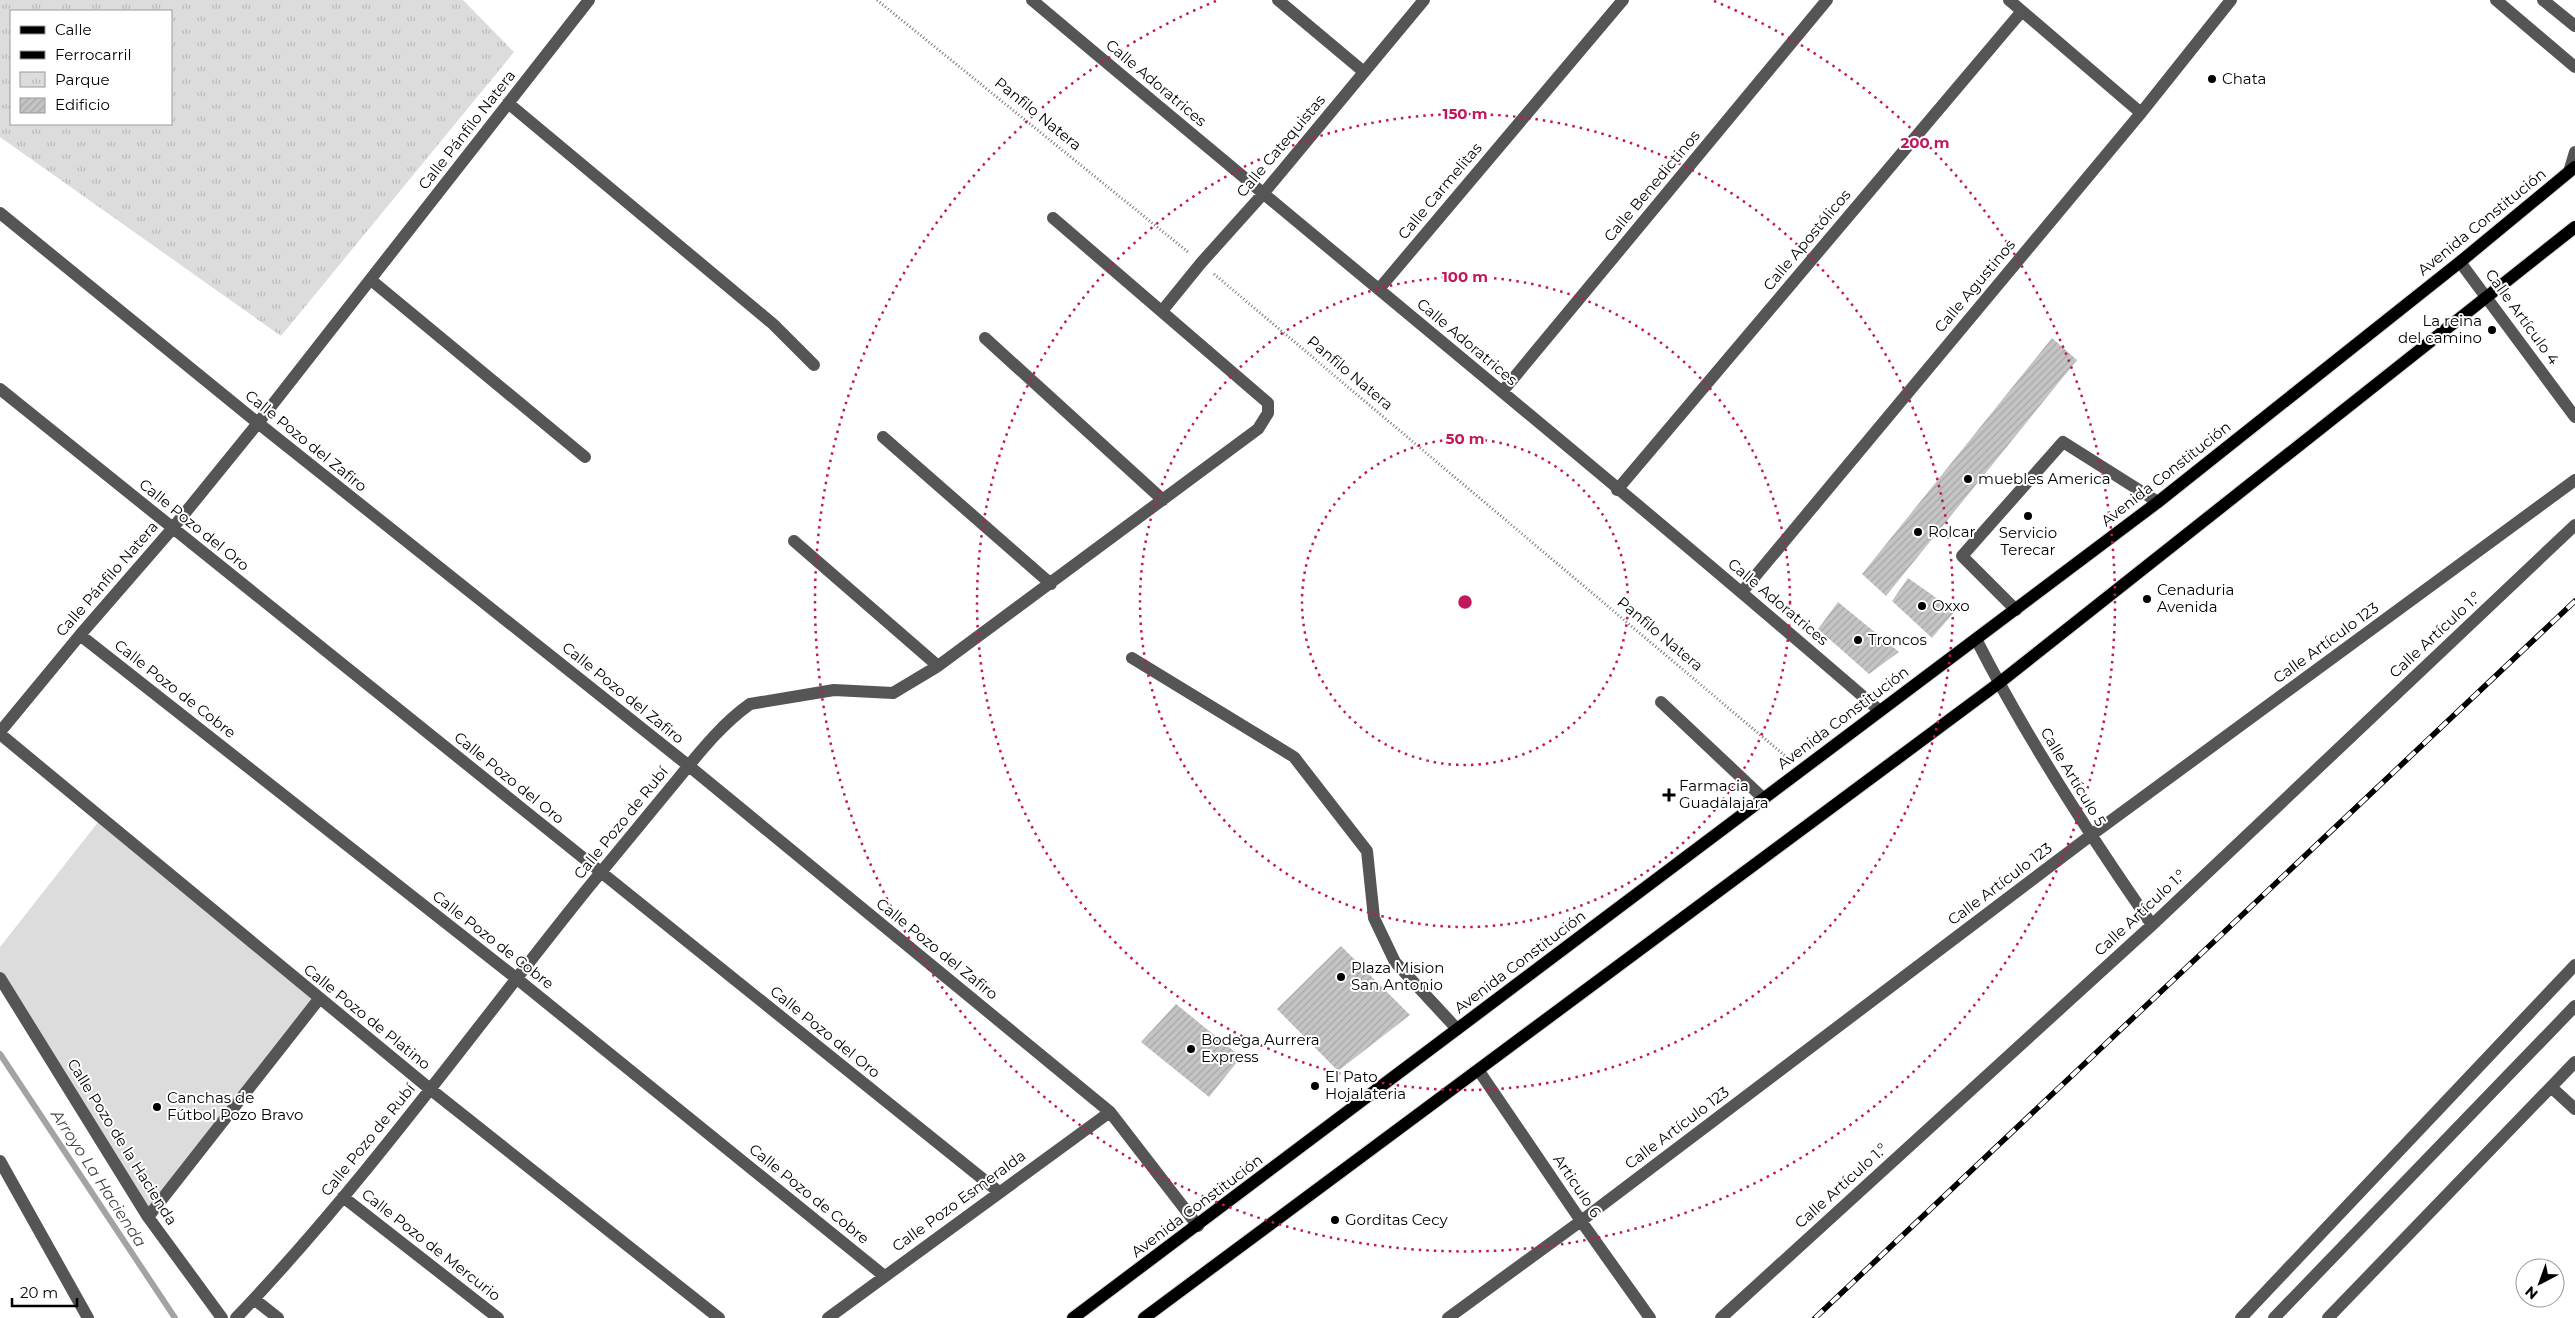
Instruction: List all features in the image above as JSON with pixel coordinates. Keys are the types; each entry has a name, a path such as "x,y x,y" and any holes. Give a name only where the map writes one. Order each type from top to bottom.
{"main road":[{"name":"Avenida Constitución","path":"1073,1318 1198,1226 1763,798 2158,502 2460,262 2572,169"},
{"path":"1144,1318 1999,683 2488,298 2575,226"}],"street":[{"name":"Calle Pánfilo Natera","path":"0,733 80,635 172,529 258,423 589,0"},
{"name":"Calle Adoratrices","path":"1032,0 1262,195 1379,289 1742,592 1880,711"},
{"path":"1278,0 1364,72"},
{"name":"Calle Catequistas","path":"1162,311 1201,263 1262,195 1424,0"},
{"name":"Calle Carmelitas","path":"1379,289 1623,0"},
{"name":"Calle Benedictinos","path":"1502,392 1827,0"},
{"path":"2009,0 2141,113"},
{"name":"Calle Agustinos","path":"1742,592 2141,113 2232,0"},
{"path":"2496,0 2574,68"},
{"path":"2543,0 2575,26"},
{"name":"Calle Apostólicos","path":"1618,490 2022,11"},
{"path":"508,103 773,324 814,364"},
{"path":"2572,169 2575,152"},
{"name":"Calle Pozo del Zafiro","path":"0,214 258,423 688,766 1110,1112 1198,1226"},
{"path":"1054,218 1162,311"},
{"name":"Calle Artículo 4","path":"2460,262 2575,417"},
{"path":"371,280 586,457"},
{"name":"Calle Pozo de Rubí","path":"236,1318 343,1197 601,872 688,766 722,728 750,704 834,690 893,693 938,666 1258,429 1268,413 1268,403 1162,311"},
{"path":"986,338 1163,500"},
{"name":"Calle Pozo del Oro","path":"0,390 999,1192"},
{"path":"882,437 1051,584"},
{"path":"2016,610 1962,556 2062,442 2158,502"},
{"name":"Calle Artículo 123","path":"1448,1318 1580,1221 2090,836 2575,480"},
{"name":"Calle Artículo 1.º","path":"1721,1318 2152,925 2575,525"},
{"path":"794,541 938,666"},
{"name":"Calle Pozo de Cobre","path":"80,635 516,978 883,1276"},
{"name":"Calle Artículo 5","path":"1976,639 1999,683 2090,836 2152,925"},
{"path":"1132,658 1294,757 1367,851 1374,918 1395,962 1457,1029"},
{"path":"1661,702 1763,798"},
{"name":"Calle Pozo de Platino","path":"0,733 319,999 719,1318"},
{"path":"2240,1318 2575,965"},
{"name":"Calle Pozo de la Hacienda","path":"0,978 148,1217 222,1318"},
{"path":"148,1217 319,999"},
{"path":"2274,1318 2575,1006"},
{"path":"2328,1318 2575,1062"},
{"name":"Articulo 6","path":"1479,1071 1580,1221 1650,1318"},
{"path":"2551,1087 2575,1109"},
{"name":"Calle Pozo Esmeralda","path":"828,1318 1110,1112"},
{"path":"0,1161 88,1318"},
{"name":"Calle Pozo de Mercurio","path":"343,1197 498,1318"},
{"path":"254,1299 278,1318"}],"path":[{"name":"Panfilo Natera","path":"878,0 1135,207 1682,667 1801,770"}],"green space":[{"path":"0,0 463,0 514,52 281,336 0,137"},
{"name":"Canchas de Fútbol Pozo Bravo","path":"99,821 317,999 148,1214 0,974 0,947"}],"building":[{"path":"2052,338 2077,360 1886,596 1862,574"},
{"name":"Oxxo","path":"1908,578 1955,611 1932,638 1892,601"},
{"name":"Troncos","path":"1838,602 1899,652 1869,674 1818,629"},
{"name":"Plaza Mision San Antonio","path":"1341,946 1410,1015 1338,1071 1277,1009"},
{"name":"Bodega Aurrera Express","path":"1176,1004 1241,1057 1209,1097 1141,1042"}],"waterway":[{"name":"Arroyo La Hacienda","path":"0,1054 175,1318"}],"railway":[{"path":"1815,1318 2575,601"}],"place":[{"name":"Chata","path":"2212,79"},
{"name":"La reina del camino","path":"2492,330"},
{"name":"muebles America","path":"1968,479"},
{"name":"Servicio Terecar","path":"2028,516"},
{"name":"Rolcar","path":"1918,532"},
{"name":"Cenaduria Avenida","path":"2147,599"},
{"name":"Oxxo","path":"1922,606"},
{"name":"Troncos","path":"1858,640"},
{"name":"Farmacia Guadalajara","path":"1669,795"},
{"name":"Plaza Mision San Antonio","path":"1341,977"},
{"name":"Bodega Aurrera Express","path":"1191,1049"},
{"name":"El Pato Hojalateria","path":"1315,1086"},
{"name":"Canchas de Fútbol Pozo Bravo","path":"157,1107"},
{"name":"Gorditas Cecy","path":"1335,1220"}]}
